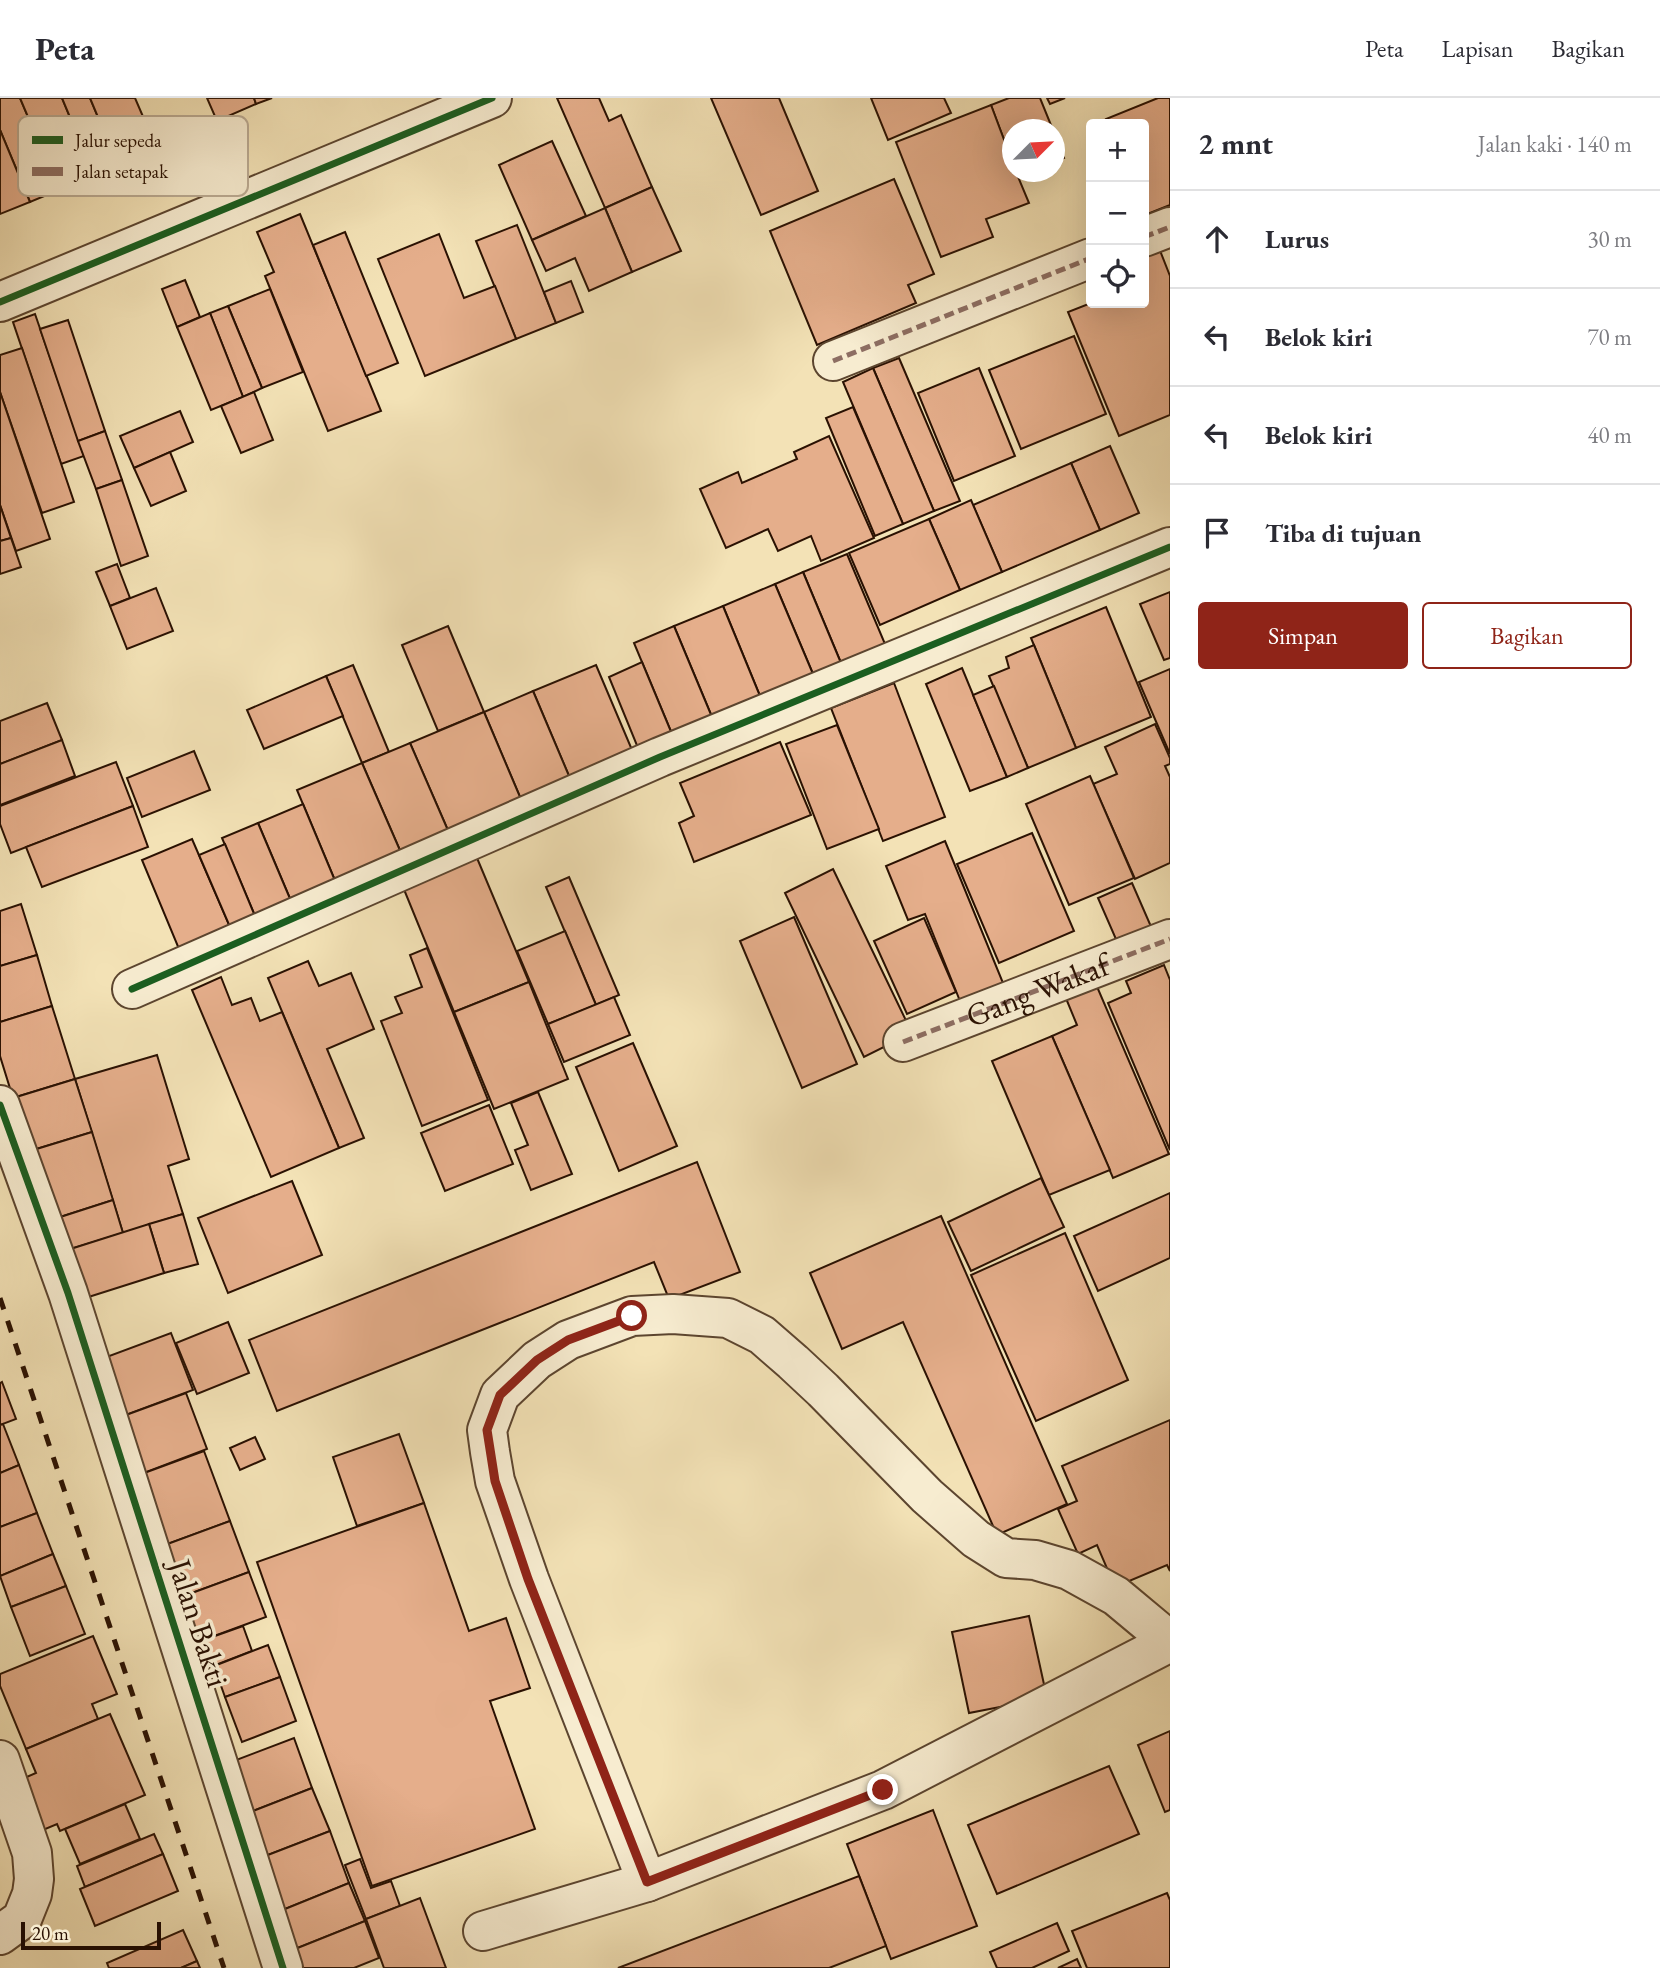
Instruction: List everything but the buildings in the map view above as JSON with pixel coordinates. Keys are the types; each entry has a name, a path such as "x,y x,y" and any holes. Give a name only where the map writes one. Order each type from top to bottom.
{"street":[{"path":"0,302 492,98"},
{"path":"1149,235 1170,227"},
{"path":"833,361 1086,260"},
{"path":"132,989 660,757 1170,547"},
{"name":"Gang Wakaf","path":"903,1042 1170,939"},
{"name":"Jalan Bakti","path":"0,1105 68,1293 283,1968"},
{"path":"483,1931 647,1882 883,1790 1170,1641 1116,1596 1069,1570 1035,1560 1006,1558 976,1539 927,1496 793,1362 762,1335 728,1318 673,1314 632,1316 568,1340 537,1360 500,1395 487,1430 490,1452 495,1481 528,1579 647,1882"},
{"path":"0,1760 32,1853 34,1879 32,1894 22,1919 0,1935"}],"railway":[{"path":"0,1298 224,1968"}],"marked path":[{"path":"1149,235 1170,227"},
{"path":"833,361 1086,260"},
{"path":"903,1042 1170,939"}],"cycle path":[{"path":"0,302 492,98"},
{"path":"132,989 660,757 1170,547"},
{"path":"0,1105 68,1293 283,1968"}],"route":[{"path":"632,1316 568,1340 537,1360 500,1395 487,1430 495,1481 528,1579 647,1882 883,1790"}]}
